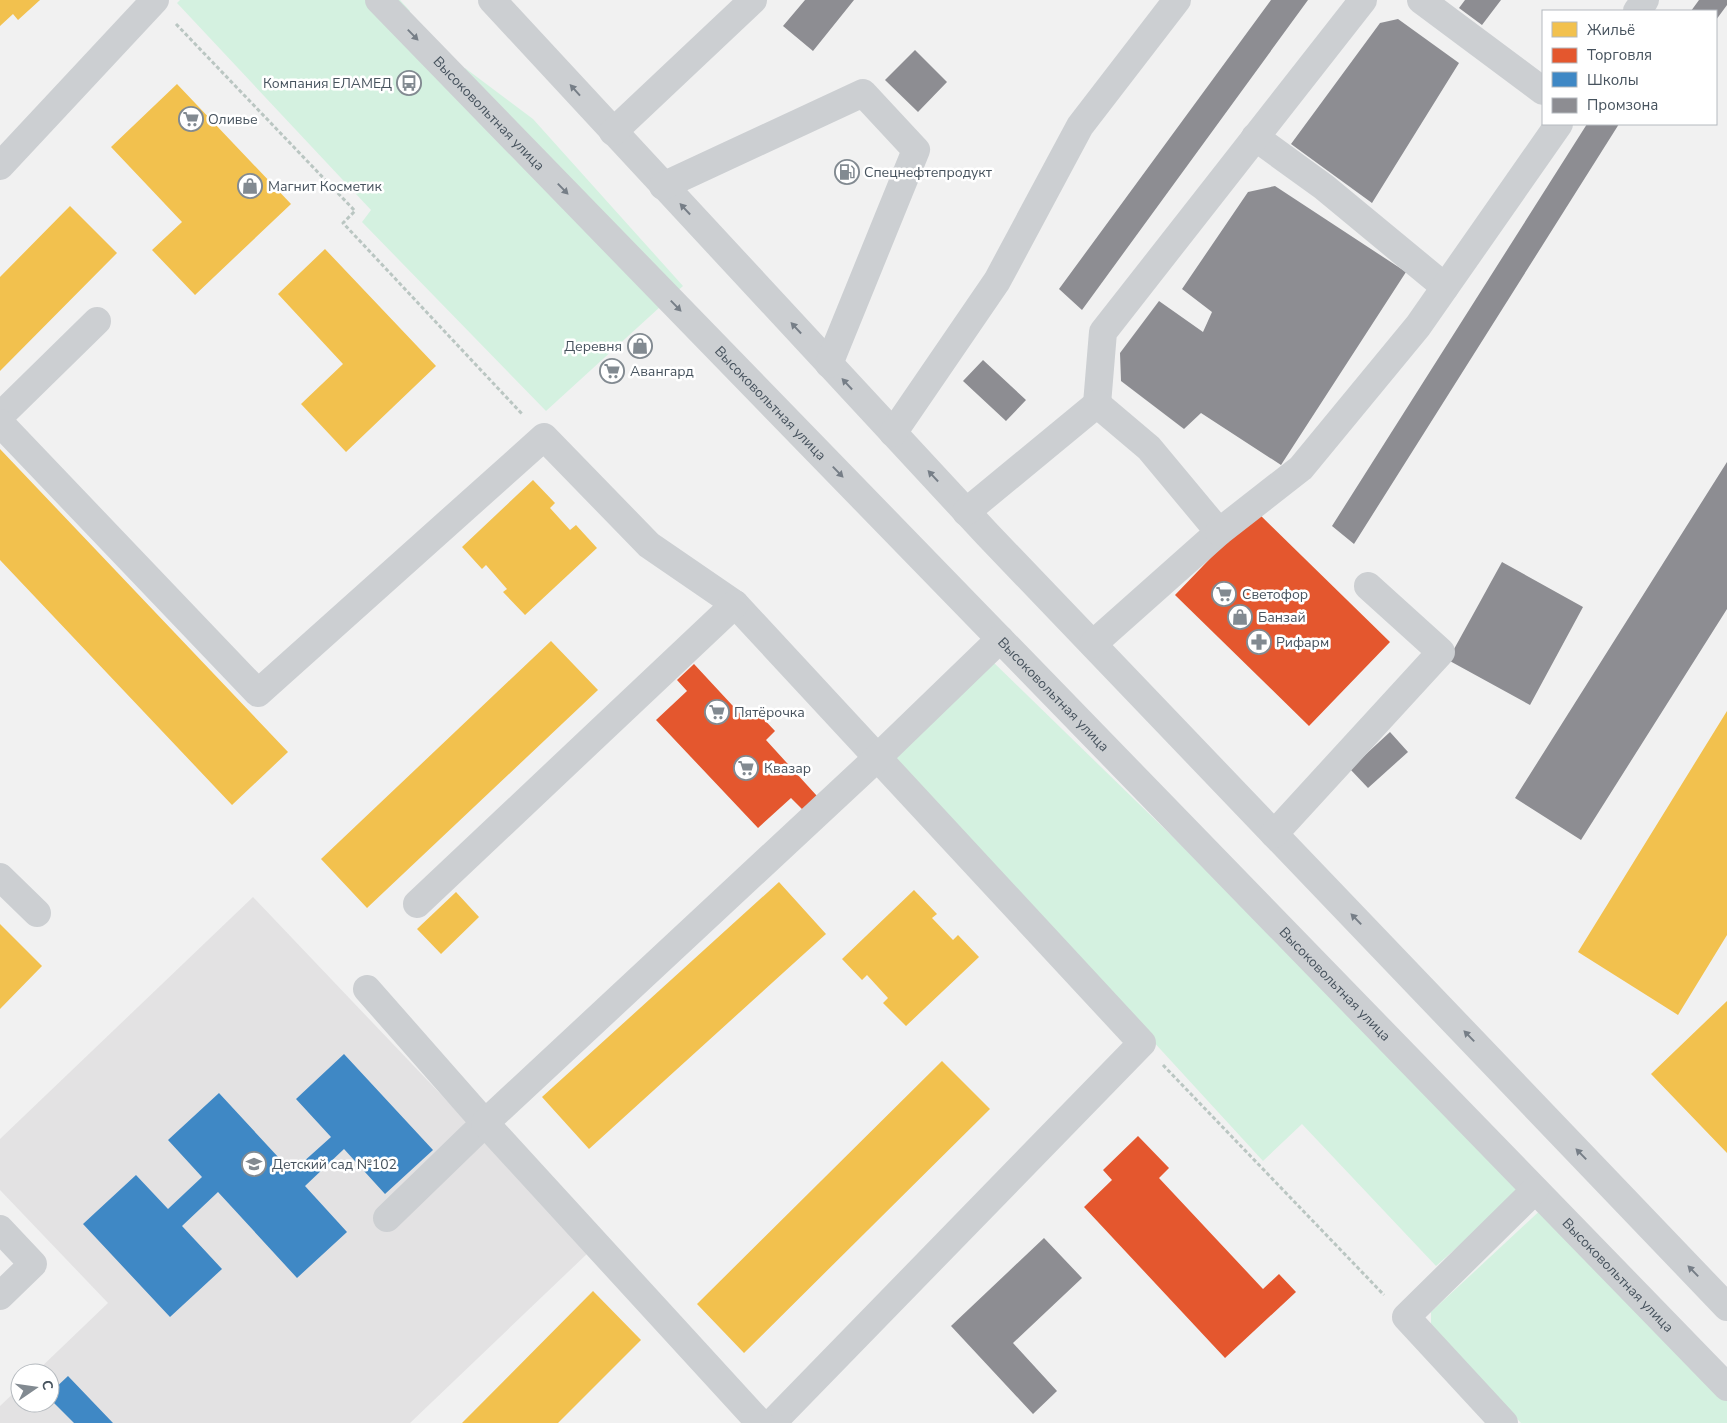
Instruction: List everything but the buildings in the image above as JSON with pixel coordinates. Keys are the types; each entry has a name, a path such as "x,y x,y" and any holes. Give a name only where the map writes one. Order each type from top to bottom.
{"street":[{"path":"0,166 154,0"},
{"name":"Высоковольтная улица","path":"379,0 1727,1387"},
{"path":"492,0 966,512 1727,1307"},
{"path":"613,132 753,0"},
{"path":"893,433 998,281 1080,126 1177,0"},
{"path":"966,512 1097,404 1103,332 1363,0"},
{"path":"1421,0 1542,90"},
{"path":"663,186 863,93 896,128 916,150 829,364"},
{"path":"1093,644 1219,532 1301,468 1418,326 1558,125"},
{"path":"1255,137 1324,187 1445,287"},
{"path":"0,416 97,321"},
{"path":"1097,404 1149,448 1219,532"},
{"path":"0,423 258,693 544,437 649,545 735,604 1142,1043 772,1423"},
{"path":"1274,834 1441,652 1368,586"},
{"path":"417,904 735,604"},
{"path":"387,1218 485,1123 877,758 1000,638"},
{"path":"0,877 37,913"},
{"path":"367,989 485,1123 760,1423"},
{"path":"1504,1423 1406,1317 1535,1190"},
{"path":"0,1229 33,1264 0,1296"}],"path":[{"path":"154,0 354,210 343,223 544,437"},
{"path":"1142,1043 1406,1317"}],"shaded area":[{"name":"Детский сад №102","path":"253,897 590,1251 410,1423 0,1423 0,1406 10,1396 10,1413 60,1413 60,1363 45,1363 108,1303 0,1190 0,1139"}],"green space":[{"path":"180,0 400,0 410,11 398,24 453,80 465,68 533,119 683,286 546,411 362,222 371,210 177,3"},
{"path":"990,659 1247,909 1521,1191 1436,1266 1302,1124 1263,1161 891,756"},
{"path":"1547,1204 1727,1400 1727,1423 1521,1423 1431,1327 1431,1312"}],"place":[{"name":"Компания ЕЛАМЕД","path":"409,83"},
{"name":"Оливье","path":"191,119"},
{"name":"Спецнефтепродукт","path":"847,172"},
{"name":"Магнит Косметик","path":"250,186"},
{"name":"Деревня","path":"640,346"},
{"name":"Авангард","path":"612,371"},
{"name":"Светофор","path":"1224,594"},
{"name":"Банзай","path":"1240,617"},
{"name":"Рифарм","path":"1259,642"},
{"name":"Пятёрочка","path":"717,712"},
{"name":"Квазар","path":"746,768"},
{"name":"Детский сад №102","path":"254,1164"}]}
